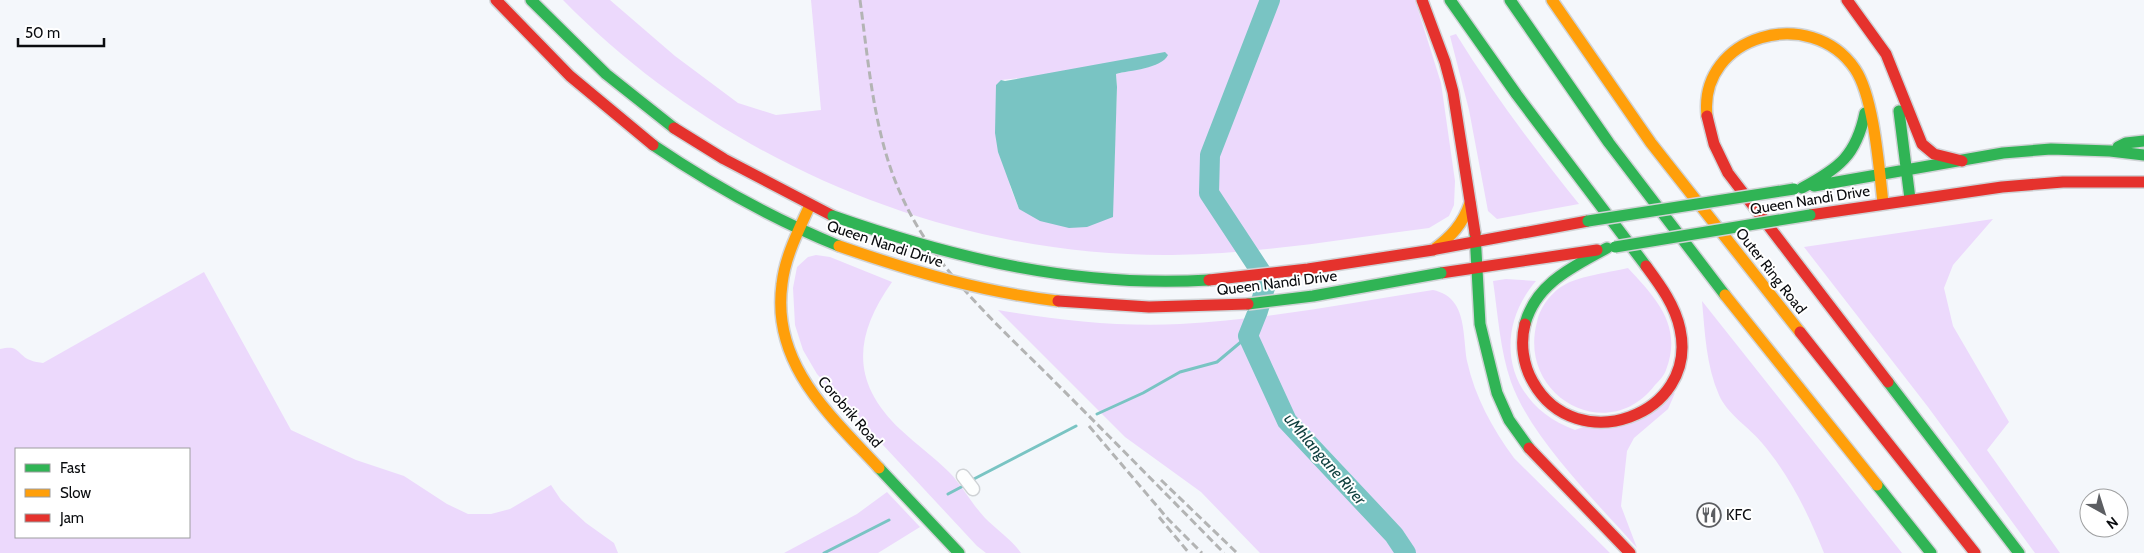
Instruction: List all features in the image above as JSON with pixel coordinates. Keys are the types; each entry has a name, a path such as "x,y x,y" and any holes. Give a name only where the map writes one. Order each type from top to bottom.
{"main road":[{"name":"Queen Nandi Drive","path":"496,0 566,73 611,112 663,152 758,211 799,231 888,263 1005,294 1069,302 1130,307 1237,305 1611,248 1910,199 2063,182 2144,182"},
{"name":"Queen Nandi Drive","path":"531,0 594,65 641,103 712,152 810,205 833,216 889,236 967,259 1045,275 1110,280 1180,282 1318,268 1433,250 1476,240 1588,221 2003,153 2051,149 2144,154"},
{"path":"1422,0 1445,62 1453,92 1476,240 1480,324 1497,392 1509,420 1538,460 1630,553"},
{"path":"1450,0 1512,87 1660,284 1670,299 1677,319 1683,345 1682,356 1679,367 1668,388 1640,414 1617,422 1593,423 1561,413 1541,397 1524,368 1522,331 1529,309 1536,296 1549,282 1611,248"},
{"path":"1510,0 1572,94 1633,176 1931,553"},
{"name":"Outer Ring Road","path":"1552,0 1651,143 1975,553"},
{"path":"1847,0 1886,54 1896,76 1901,95 1911,113 1916,133 1928,150 1944,158 1962,161"},
{"path":"1883,203 1862,82 1846,56 1834,46 1806,33 1773,32 1756,36 1739,45 1726,56 1708,91 1708,113 1711,136 1728,173 2019,553"},
{"path":"1901,95 1899,113 1910,199"},
{"path":"1798,188 1835,169 1854,149 1862,134 1866,102"},
{"path":"2110,151 2126,143 2144,141"},
{"path":"1433,250 1457,232 1464,220 1470,202"},
{"name":"Corobrik Road","path":"810,205 785,267 782,294 785,334 799,372 816,400 959,553"}],"street":[{"path":"963,476 973,489"}],"shaded area":[{"path":"563,0 610,0 675,56 738,103 776,115 821,110 811,0 1415,0 1441,83 1455,181 1454,205 1449,216 1429,228 1236,252 1172,255 1087,251 1004,239 922,218 842,189 766,152 693,108 625,57","holes":["1154,65 1116,74 1112,217 1019,209 1010,186 1001,80"]},
{"path":"1456,34 1515,121 1579,204 1497,219 1488,211 1469,110 1450,36"},
{"path":"1993,219 1953,265 1944,288 1953,326 2009,422 1987,450 2060,553 2035,553 1928,407 1804,247"},
{"path":"816,255 830,257 892,282 870,321 865,340 863,358 866,376 873,394 884,412 901,430 950,473 985,518 1021,553 986,553 977,546 817,374 803,350 795,325 793,288 797,267 808,257"},
{"path":"1628,268 1657,302 1669,326 1671,340 1666,370 1655,385 1636,403 1614,412 1592,412 1571,404 1553,391 1540,372 1534,348 1537,322 1544,305 1551,295 1561,287 1572,281 1596,274"},
{"path":"204,272 291,430 356,460 404,476 447,504 468,514 491,514 510,509 551,485 561,500 586,523 614,543 618,553 0,553 0,349 15,349 26,358 43,363"},
{"path":"1506,279 1536,281 1522,302 1513,324 1510,346 1513,367 1521,387 1534,404 1552,419 1575,430 1675,393 1668,409 1634,438 1627,451 1621,506 1637,548 1549,448 1521,404 1511,382 1504,358 1493,281"},
{"path":"1433,290 1443,293 1453,301 1461,316 1470,374 1485,412 1506,447 1514,458 1610,553 1260,553 1201,492 1125,437 998,310 1088,322 1180,324 1275,315"},
{"path":"1702,301 1902,553 1824,553 1805,509 1781,468 1757,437 1727,408 1719,395 1709,361"},
{"path":"887,492 920,527 878,553 784,553 857,514"}],"water":[{"path":"1165,52 1168,55 1159,63 1116,74 1113,217 1087,227 1069,228 1040,221 1019,209 998,152 995,133 996,85 1001,80 1005,81"}],"waterway":[{"name":"uMhlangane River","path":"1270,0 1210,155 1209,193 1267,281 1248,336 1287,421 1394,535 1406,553"},
{"path":"1097,414 1143,393 1180,372 1217,362 1248,336"},
{"path":"970,481 1076,426"},
{"path":"948,494 965,485"},
{"path":"824,553 889,520"},
{"name":"uMhlangane River","path":"1397,540 1402,553"}],"railway":[{"path":"860,0 874,101 885,151 903,199 933,250 951,274 991,318 1224,553"},
{"path":"1089,426 1168,519 1202,553"},
{"path":"1161,480 1237,553"},
{"path":"1159,517 1189,553"}],"traffic: fast":[{"path":"531,0 606,74 674,128"},
{"path":"1450,0 1517,95 1646,266"},
{"path":"1510,0 1609,143 1725,295"},
{"path":"1899,111 1910,199"},
{"path":"1802,188 1826,174 1844,159 1857,140 1865,113"},
{"path":"2118,147 2126,143 2144,141"},
{"path":"653,145 743,200 814,236 839,246"},
{"path":"1814,186 2003,153 2051,149 2110,151 2144,155"},
{"path":"1588,221 1794,189"},
{"path":"1615,247 1810,215"},
{"path":"833,216 925,245 1018,267 1065,275 1112,279 1160,281 1209,280"},
{"path":"1475,233 1480,324 1497,393 1509,420 1529,448"},
{"path":"1525,324 1530,310 1547,287 1569,270 1607,248"},
{"path":"1248,304 1313,296 1441,273"},
{"path":"1888,382 2019,553"},
{"path":"879,468 959,553"},
{"path":"1877,485 1931,553"}],"traffic: slow":[{"path":"1552,0 1651,143 1800,332"},
{"path":"1707,116 1709,88 1720,65 1738,48 1761,38 1786,34 1812,38 1836,49 1855,69 1867,97 1875,133 1883,203"},
{"path":"1433,250 1456,230 1470,203"},
{"path":"810,205 793,243 786,263 782,284 781,313 786,339 795,363 808,386 824,408 879,468"},
{"path":"839,246 947,280 1002,292 1058,301"},
{"path":"1725,295 1877,485"}],"traffic: jam":[{"path":"496,0 570,76 653,145"},
{"path":"1422,0 1445,62 1453,92 1475,233"},
{"path":"1847,0 1886,54 1922,144 1934,154 1962,161"},
{"path":"1707,116 1714,144 1728,173 1888,382"},
{"path":"674,128 724,159 833,216"},
{"path":"1810,215 2002,187 2063,182 2144,182"},
{"path":"1436,249 1588,221"},
{"path":"1209,280 1308,269 1433,250"},
{"path":"1441,273 1597,250"},
{"path":"1525,324 1523,346 1527,368 1533,382 1552,405 1577,418 1603,422 1630,417 1653,404 1671,385 1681,359 1680,329 1675,312 1662,288 1646,266"},
{"path":"1058,301 1149,307 1248,304"},
{"path":"1800,332 1975,553"},
{"path":"1529,448 1630,553"}],"place":[{"name":"KFC","path":"1709,515"}]}
